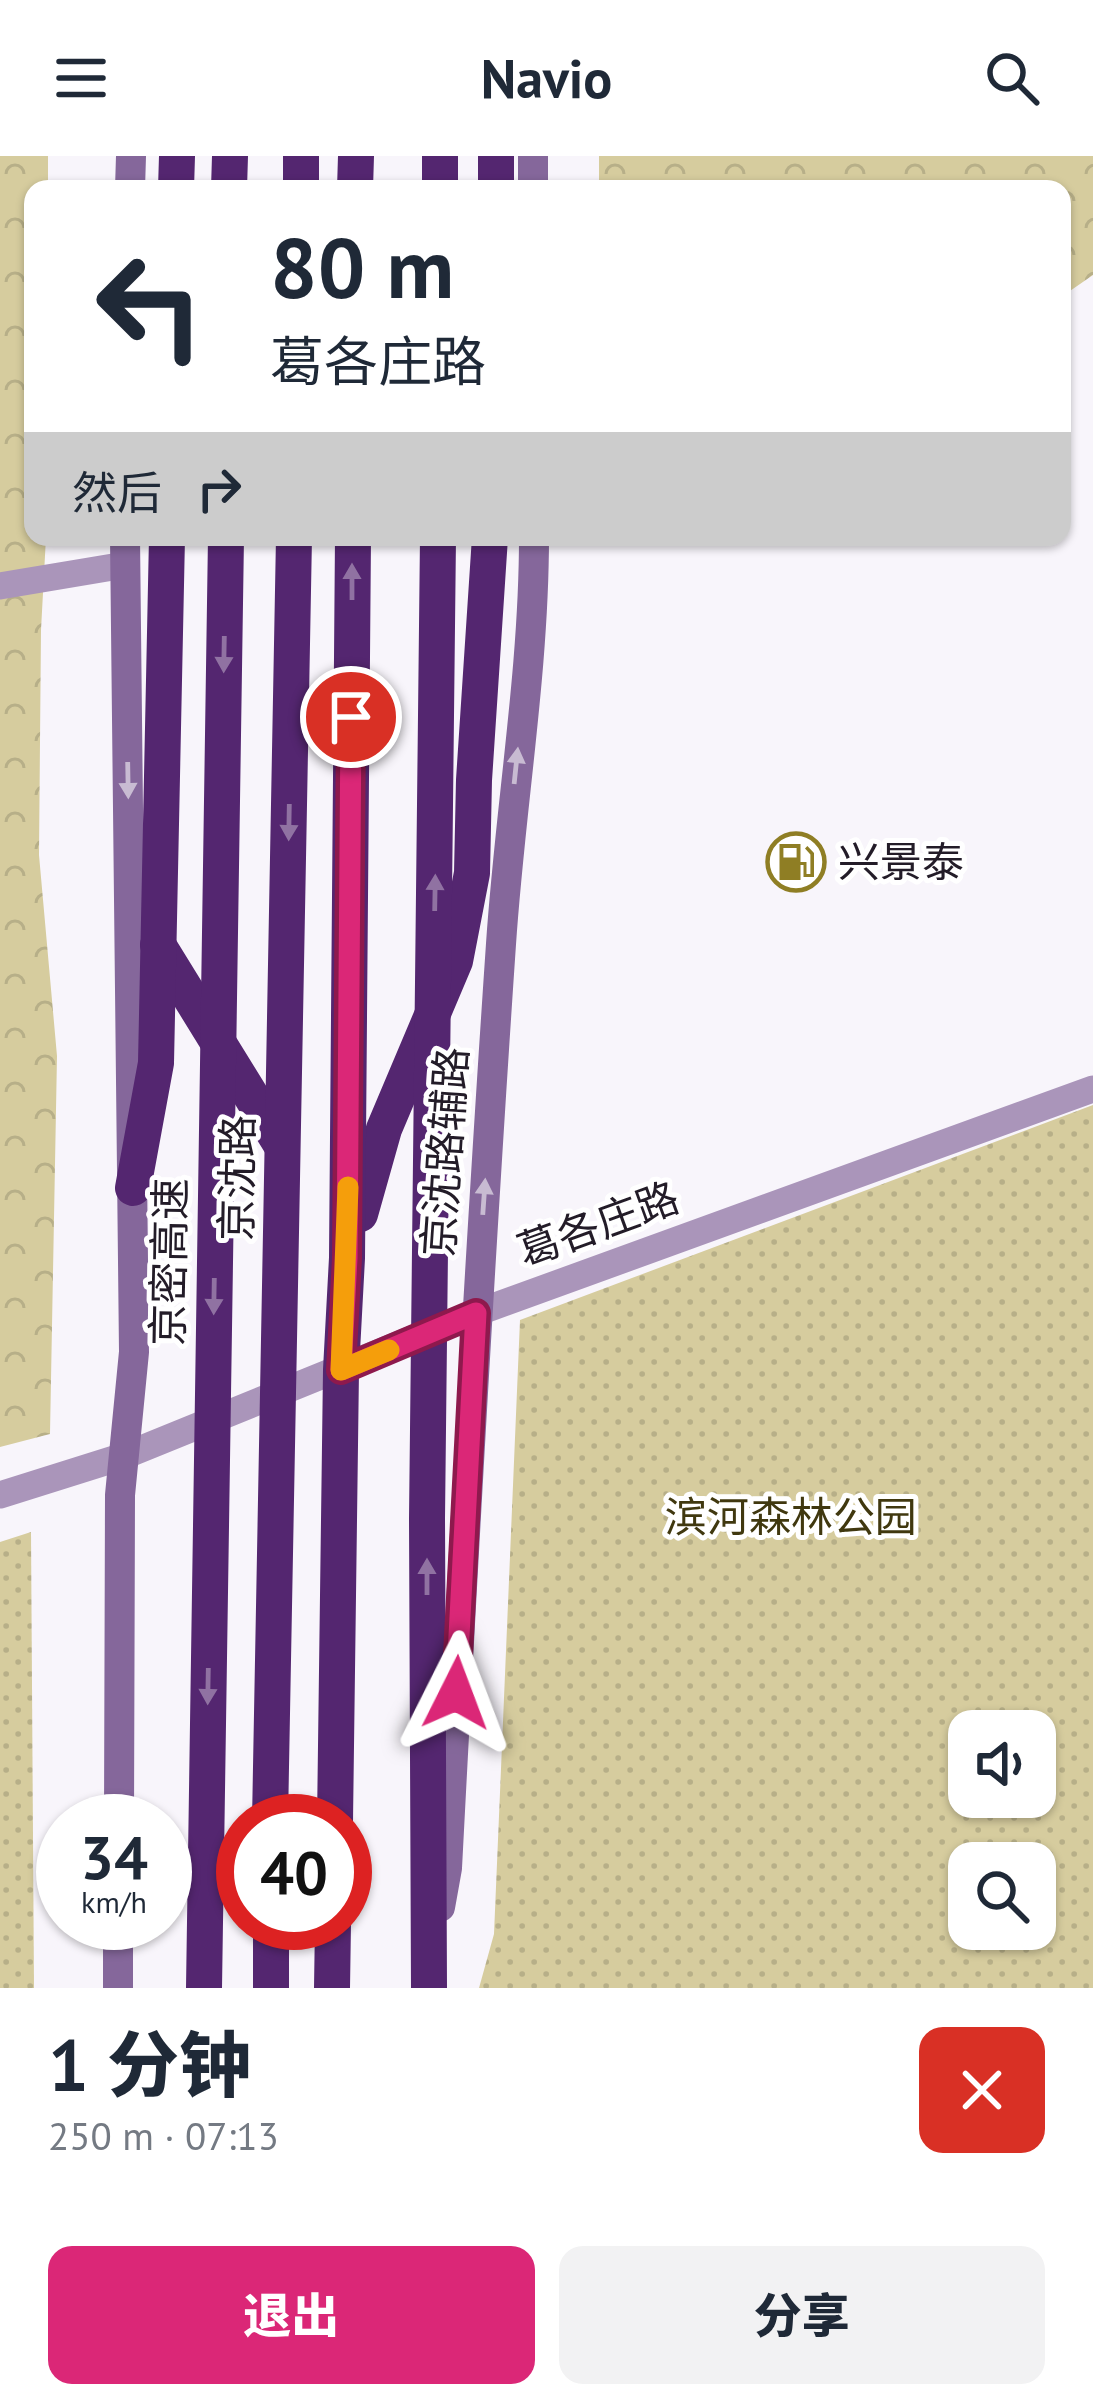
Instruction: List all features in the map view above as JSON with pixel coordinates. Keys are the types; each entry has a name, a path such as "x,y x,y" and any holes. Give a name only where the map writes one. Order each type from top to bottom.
{"highway":[{"path":"133,1189 156,1063 167,546"},
{"name":"京密高速","path":"204,1988 226,546"},
{"name":"京沈路","path":"270,1794 294,546"},
{"path":"334,1794 347,1258 352,546"},
{"path":"427,1988 438,546"},
{"path":"347,1258 384,1129 455,961 472,873 489,546"},
{"path":"156,942 282,1146"},
{"path":"271,1950 271,1988"},
{"path":"332,1988 333,1950"}],"street":[{"name":"京沈路辅路","path":"427,1988 447,1868 476,1313 506,861 534,601 534,546"},
{"path":"0,586 125,551 134,1352 120,1495 118,1794"},
{"name":"葛各庄路","path":"0,1495 124,1456 476,1313 1093,1089"},
{"path":"118,1950 118,1988"}],"green space":[{"path":"0,156 48,156 48,180 24,180 24,546 46,546 39,855 57,1056 50,1434 0,1447"},
{"path":"599,156 1093,156 1093,275 1071,290 1071,180 599,180"},
{"name":"滨河森林公园","path":"1093,1105 1093,1988 479,1988 494,1934 520,1320"},
{"path":"31,1532 34,1988 0,1988 0,1542"}],"slow traffic":[{"path":"348,1187 341,1370 389,1350"}],"place":[{"name":"兴景泰","path":"796,862"}],"route":[{"path":"351,717 347,1258 341,1370 476,1313 456,1693"}]}
